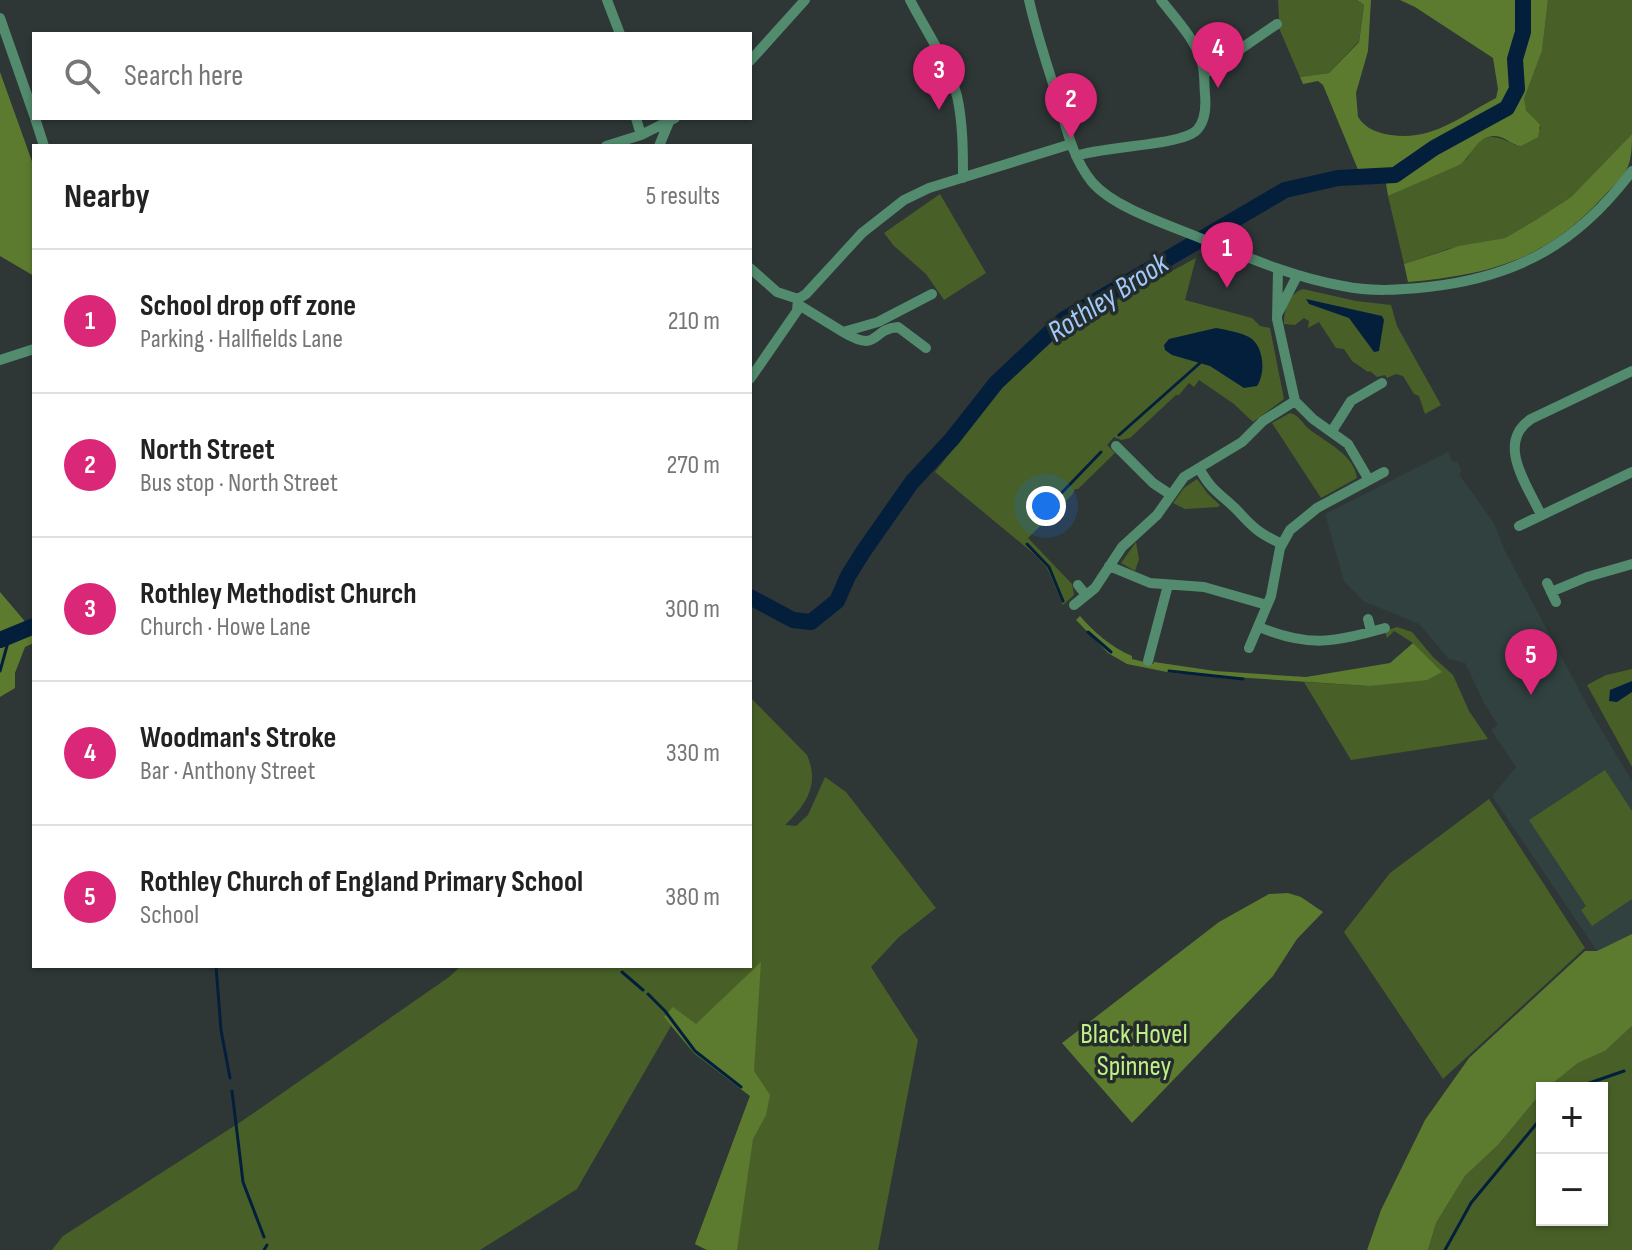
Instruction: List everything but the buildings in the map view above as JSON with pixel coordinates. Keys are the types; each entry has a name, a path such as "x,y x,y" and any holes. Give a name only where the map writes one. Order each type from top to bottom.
{"street":[{"path":"607,0 619,32"},
{"path":"752,59 805,0"},
{"path":"910,0 956,94 962,135 963,178"},
{"path":"1029,0 1071,144 1092,182 1106,195 1181,230 1297,276 1344,287 1383,290 1455,283 1507,271 1563,241 1608,200 1632,171"},
{"path":"1076,156 1194,132 1203,121 1204,74 1199,54 1161,0"},
{"path":"0,18 32,111"},
{"path":"1204,74 1277,24"},
{"path":"35,120 43,144"},
{"path":"637,120 641,135"},
{"path":"612,144 672,120"},
{"path":"660,144 672,120"},
{"path":"752,373 799,302 871,225 897,204 929,188 1071,144"},
{"path":"752,270 777,292 799,302 859,341 867,342 895,327 924,344"},
{"path":"1278,270 1276,317 1295,401 1352,449 1369,480"},
{"path":"1276,317 1297,276"},
{"path":"843,332 878,322 932,294"},
{"path":"0,360 32,350"},
{"path":"1541,515 1514,456 1518,432 1531,419 1632,371"},
{"path":"1332,431 1349,403 1374,384"},
{"path":"1074,605 1101,579 1126,543 1157,515 1184,477 1242,442 1263,421 1295,401"},
{"path":"1122,447 1151,481 1171,495"},
{"path":"1199,468 1212,489 1249,525 1258,533 1282,544"},
{"path":"1249,648 1267,605 1282,544 1290,530 1301,519 1384,472"},
{"path":"1519,526 1632,472"},
{"path":"1109,566 1135,578 1168,585 1204,587 1267,605"},
{"path":"1552,592 1582,579 1631,568"},
{"path":"1078,585 1086,595"},
{"path":"1148,661 1145,647 1168,585"},
{"path":"1368,619 1371,631"},
{"path":"1259,627 1297,640 1322,641 1344,640 1385,628"}],"shaded area":[{"path":"1448,452 1453,462 1457,461 1462,472 1459,474 1494,523 1505,551 1592,714 1632,781 1632,934 1597,951 1492,796 1516,767 1491,730 1498,725 1465,663 1449,659 1419,624 1363,601 1344,581 1325,514"}],"green space":[{"path":"1278,0 1357,0 1364,5 1359,41 1329,73 1300,77 1276,21 1279,19"},
{"path":"1357,0 1371,0 1368,51 1356,93 1358,117 1377,132 1406,136 1433,131 1458,120 1496,98 1498,89 1493,58 1400,0 1548,0 1542,51 1524,99 1526,110 1540,125 1538,137 1521,146 1496,136 1489,137 1479,143 1459,165 1388,196 1384,171 1359,172 1323,85 1318,81 1303,84 1300,77 1329,73 1359,42 1364,5"},
{"path":"1548,0 1632,0 1632,134 1571,197 1505,238 1448,249 1404,264 1388,196 1467,159 1482,140 1493,137 1515,145 1541,128 1524,107 1524,99 1542,51"},
{"path":"0,72 32,161 32,275 0,256"},
{"path":"1632,134 1631,156 1622,176 1581,219 1559,236 1514,261 1490,269 1408,282 1404,264 1459,246 1505,238 1571,197"},
{"path":"940,194 986,273 944,300 926,274 884,233"},
{"path":"1196,258 1185,300 1252,318 1260,326 1270,328 1284,399 1253,422 1234,404 1199,380 1194,387 1189,383 1130,438 1121,440 1114,437 1107,445 1115,453 1028,538 1072,584 1074,595 1063,605 1047,568 1034,554 935,472 1003,386 1069,326"},
{"path":"1303,289 1391,305 1397,326 1441,405 1425,414 1419,396 1414,394 1403,376 1377,377 1368,372 1352,361 1344,349 1336,348 1319,322 1308,328 1309,321 1304,318 1295,325 1284,324 1288,303"},
{"path":"1290,413 1345,455 1357,478 1321,498 1272,423"},
{"path":"1197,479 1220,505 1218,507 1185,509 1173,503 1184,488"},
{"path":"1136,542 1139,559 1135,571 1121,563"},
{"path":"0,592 32,630 32,644 25,647 15,673 15,688 0,697"},
{"path":"1080,616 1103,639 1132,656 1132,659 1153,664 1306,677 1390,663 1413,643 1442,672 1427,680 1370,686 1172,673 1127,664 1108,653 1076,620"},
{"path":"1397,627 1412,632 1453,675 1469,711 1488,739 1351,760 1304,682 1370,686 1441,672 1413,643 1394,631 1387,638 1385,631"},
{"path":"1632,669 1632,767 1587,685 1606,675"},
{"path":"752,699 807,755 811,766 809,794 785,825 796,826 808,815 825,777 846,792 936,908 899,937 871,967 918,1040 878,1250 707,1250 695,1244 750,1096 694,1053 671,1026 577,1189 480,1250 52,1250 63,1236 242,1121 459,968 752,968"},
{"path":"1605,770 1632,811 1632,899 1592,926 1581,910 1586,906 1529,820"},
{"path":"1489,799 1585,948 1443,1079 1344,932 1390,873"},
{"name":"Black Hovel Spinney","path":"1288,893 1301,897 1323,912 1297,939 1273,976 1132,1123 1062,1043 1219,922 1269,894"},
{"path":"1632,934 1632,1026 1605,1051 1578,1063 1554,1082 1536,1082 1536,1099 1498,1145 1465,1176 1436,1223 1428,1250 1367,1250 1381,1210 1425,1120 1469,1058 1585,951 1597,951"},
{"path":"761,962 754,1071 770,1095 766,1115 753,1139 737,1250 707,1250 695,1244 750,1096 694,1053 664,1017 673,1007 696,1024"},
{"path":"1632,1026 1632,1250 1428,1250 1436,1223 1465,1176 1498,1145 1536,1099 1536,1226 1608,1226 1608,1082 1554,1082 1578,1063 1605,1051"}],"water":[{"path":"1306,299 1382,316 1379,351 1374,352 1349,318 1309,304"},
{"path":"1216,328 1245,335 1258,346 1262,367 1257,386 1244,388 1210,366 1165,350 1164,345 1169,339"},
{"path":"1632,681 1632,692 1617,702 1609,701 1610,690"}],"waterway":[{"name":"Rothley Brook","path":"752,598 793,620 811,622 837,601 863,552 912,482 952,439 996,383 1063,320 1285,190 1338,178 1395,175 1434,148 1507,108 1517,89 1515,59 1523,32 1523,0"},
{"path":"1119,435 1200,363"},
{"path":"1049,506 1101,452"},
{"path":"1027,544 1049,567 1063,601"},
{"name":"Rothley Brook","path":"0,640 32,627"},
{"path":"1088,632 1111,652"},
{"path":"0,671 10,635"},
{"path":"1169,671 1243,679"},
{"path":"216,968 221,1030 230,1078"},
{"path":"622,972 643,990"},
{"path":"648,994 695,1051 741,1087"},
{"path":"1592,1082 1624,1071"},
{"path":"232,1091 243,1182 264,1237"},
{"path":"1445,1250 1471,1203 1536,1124"},
{"path":"264,1250 267,1245"}],"place":[{"name":"Woodman's Stroke","path":"1218,88"},
{"name":"Rothley Methodist Church","path":"939,110"},
{"name":"North Street","path":"1071,139"},
{"name":"School drop off zone","path":"1227,288"},
{"name":"Rothley Church of England Primary School","path":"1531,695"}]}
